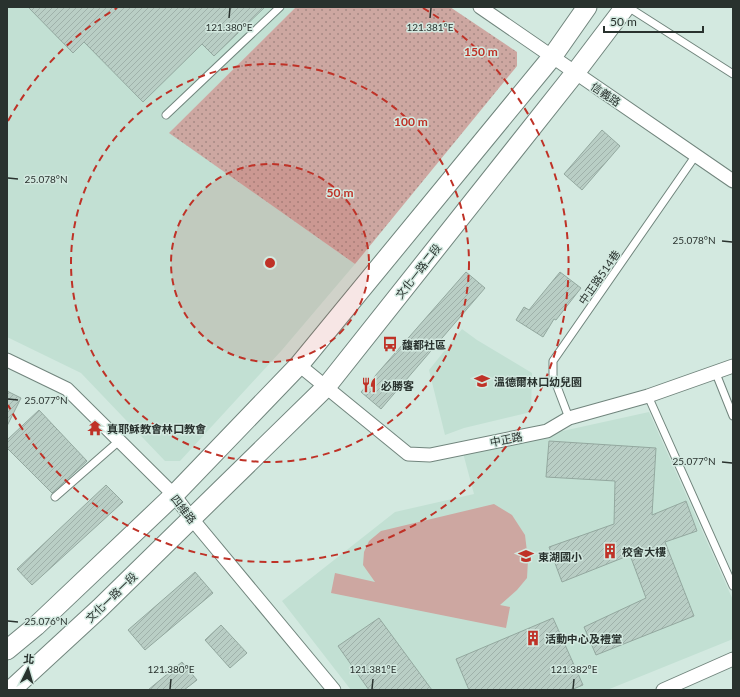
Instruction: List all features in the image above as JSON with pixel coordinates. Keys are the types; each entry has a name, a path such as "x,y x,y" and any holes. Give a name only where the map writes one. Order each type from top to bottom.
{"main road":[{"path":"7,650 36,626 174,495 298,365 552,57 587,7"},
{"name":"文化一路二段","path":"192,519 326,387 575,73 625,7"},
{"name":"文化一路一段","path":"11,690 100,608 192,519"}],"street":[{"name":"信義路","path":"480,7 733,181"},
{"name":"四維路","path":"7,360 67,389 174,495 192,519 334,690"},
{"name":"中正路","path":"298,365 408,454 430,455 547,431 569,418 648,396 715,371 733,366"},
{"path":"663,690 733,659"}],"lane":[{"path":"166,115 280,7"},
{"path":"628,7 733,74"},
{"name":"中正路514巷","path":"569,418 553,376 553,361 696,156"},
{"path":"715,371 733,416"},
{"path":"648,396 733,586"},
{"path":"55,497 119,441"}],"shaded area":[{"path":"7,7 296,7 170,133 355,264 282,350 180,461 165,461 81,373 7,337"},
{"path":"296,7 450,7 517,52 517,66 355,264 169,133"},
{"name":"溫德爾林口幼兒園","path":"462,329 477,340 532,373 531,412 464,428 445,435 429,370"},
{"name":"東湖國小","path":"649,412 733,600 733,639 607,690 351,690 282,601 395,512 474,494 463,453"},
{"path":"494,504 512,515 525,535 528,560 527,578 517,590 500,605 510,607 506,628 331,593 335,573 375,582 363,565 364,552 369,541 381,531"}],"building":[{"path":"28,7 265,7 214,56 202,44 143,102 84,42 73,53"},
{"path":"602,130 620,146 582,190 564,174"},
{"path":"466,272 485,288 381,409 361,392"},
{"path":"560,272 581,288 556,320 554,319 543,337 516,320 524,307 529,310"},
{"path":"7,391 21,398 7,426"},
{"path":"39,410 87,461 52,493 7,448 7,440"},
{"name":"校舍大樓","path":"549,441 656,448 652,515 686,501 697,531 665,542 694,616 596,655 584,627 646,598 630,555 562,582 549,547 614,524 615,481 546,477"},
{"path":"106,485 123,502 32,585 17,569"},
{"path":"195,572 213,593 145,650 128,630"},
{"path":"379,618 432,690 369,690 338,646"},
{"name":"活動中心及禮堂","path":"553,618 583,685 571,690 469,690 456,659"},
{"path":"221,625 247,653 230,668 205,640"},
{"path":"182,662 197,680 184,690 148,690"}],"place":[{"name":"馥都社區","path":"390,344"},
{"name":"溫德爾林口幼兒園","path":"482,381"},
{"name":"必勝客","path":"369,385"},
{"name":"真耶穌教會林口教會","path":"95,428"},
{"name":"校舍大樓","path":"610,551"},
{"name":"東湖國小","path":"526,556"},
{"name":"活動中心及禮堂","path":"533,638"}]}
